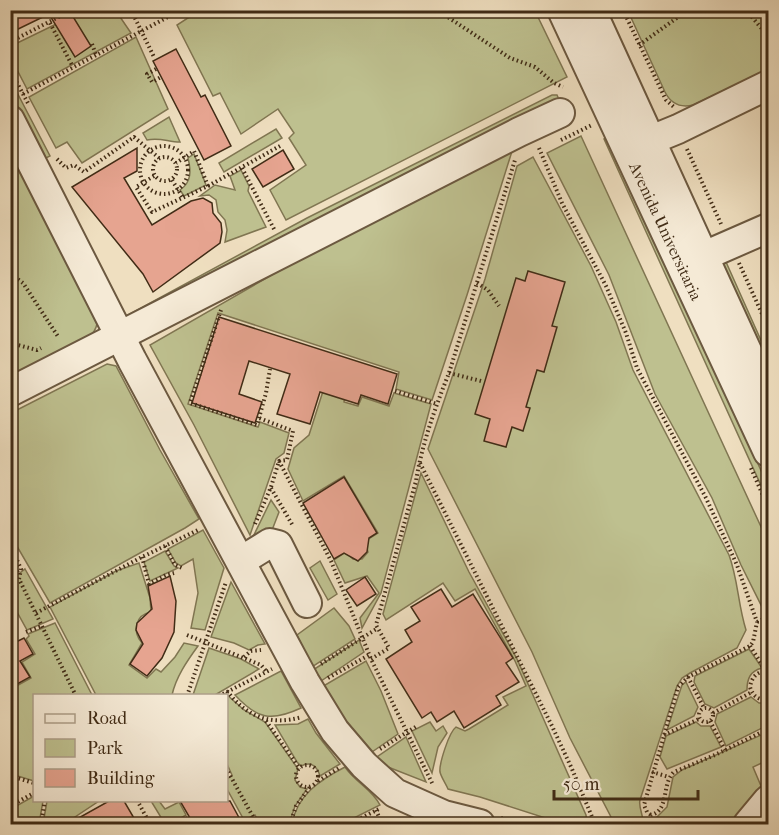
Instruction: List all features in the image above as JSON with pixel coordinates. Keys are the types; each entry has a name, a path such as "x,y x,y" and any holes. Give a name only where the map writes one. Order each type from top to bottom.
{"street":[{"name":"Avenida Universitaria","path":"562,10 639,145 723,326 768,452"},
{"name":"Avenida Universitaria","path":"591,10 639,145"},
{"path":"639,145 768,85"},
{"path":"10,392 121,336 561,100"},
{"path":"10,120 240,563 305,682 335,731 364,765 395,793 444,815 480,825"},
{"path":"693,261 768,228"},
{"name":"Avenida Universitaria","path":"723,326 768,397"},
{"path":"240,563 270,543 278,545 307,603"},
{"path":"748,825 768,800"}],"path":[{"path":"131,10 154,57"},
{"path":"22,94 181,10"},
{"path":"437,10 510,58 535,67 554,83 561,100"},
{"path":"623,10 666,100 680,110"},
{"path":"639,45 688,10"},
{"path":"746,10 768,36"},
{"path":"10,42 70,11"},
{"path":"50,23 73,67"},
{"path":"92,44 96,55"},
{"path":"156,69 147,74 152,82 161,77"},
{"path":"556,142 593,125"},
{"path":"55,156 66,168 74,165 84,172 134,136 159,158 168,157 176,163 177,173 172,180 164,182 154,176"},
{"path":"547,144 538,146 561,203 606,286 626,333 637,368 705,498 737,566 757,622 750,646 688,677 678,687 644,805 651,815"},
{"path":"161,145 170,146 178,149 185,157 188,167 187,176 184,184 178,190 167,194 159,193 150,189 144,182 141,163 149,151 161,145"},
{"path":"154,176 136,187 152,212 242,168 280,146"},
{"path":"176,163 194,151 207,186"},
{"path":"154,176 153,166 159,158"},
{"path":"323,681 389,648 376,625 416,481 419,462 515,159"},
{"path":"242,168 275,231"},
{"path":"172,180 183,198"},
{"path":"10,278 15,277 23,283 59,339"},
{"path":"477,283 488,290 500,306"},
{"path":"222,308 190,404 257,425 270,369"},
{"path":"449,373 481,381"},
{"path":"395,391 437,404"},
{"path":"260,418 293,432 287,460 279,461"},
{"path":"188,694 205,642 271,488 279,461"},
{"path":"279,461 331,561 370,657 436,792"},
{"path":"419,462 562,748 595,825"},
{"path":"271,488 294,528"},
{"path":"36,613 142,557 206,527"},
{"path":"10,544 21,569 19,579 75,694"},
{"path":"165,546 175,565 182,568"},
{"path":"142,557 149,584 166,574 174,573"},
{"path":"10,576 21,569"},
{"path":"757,622 768,617"},
{"path":"26,633 42,626"},
{"path":"319,665 378,628"},
{"path":"187,635 261,665 267,672"},
{"path":"750,646 766,671 760,672 752,679 752,692 761,700 768,700"},
{"path":"244,658 250,651 271,648"},
{"path":"222,694 274,668"},
{"path":"688,677 704,708"},
{"path":"227,691 244,708 265,720 300,769"},
{"path":"725,750 710,721 713,713 752,692"},
{"path":"699,718 699,712 704,708 709,708 713,713"},
{"path":"265,720 285,721 311,714"},
{"path":"663,735 699,718"},
{"path":"699,718 704,722 710,721"},
{"path":"647,825 651,815 662,808 669,777 674,772 768,729"},
{"path":"290,825 296,806 310,787 345,765"},
{"path":"310,787 299,783 297,776 300,769 305,766 314,768 318,777 316,783"},
{"path":"228,772 257,825"},
{"path":"652,772 669,777"},
{"path":"10,776 33,783"},
{"path":"10,806 33,794"},
{"path":"41,825 45,802"},
{"path":"138,802 150,825"},
{"path":"349,825 384,806"},
{"path":"376,810 382,825"},
{"path":"175,825 187,817"}],"green space":[{"path":"200,10 535,11 567,77 286,220 270,190 306,165 289,138 294,133 278,109 241,134 220,93 213,96 177,25"},
{"path":"83,11 116,11 131,33 27,89 11,58 11,46"},
{"path":"628,11 768,11 768,70 693,105 676,104 665,92"},
{"path":"136,37 168,109 82,163 67,142 56,148 29,97"},
{"path":"10,79 50,156 42,160 11,99"},
{"path":"552,95 557,95 560,102 130,319 126,316 307,218"},
{"path":"169,117 180,142 147,140 143,133"},
{"path":"276,129 282,138 224,172 219,163"},
{"path":"581,136 768,542 768,614 766,615 712,498 655,394 609,275 547,153"},
{"path":"611,136 768,486 768,501 604,139"},
{"path":"10,143 97,324 85,342 73,350 10,382"},
{"path":"513,148 432,400 396,389 399,372 218,313 188,404 258,427 260,422 289,433 284,453 276,459 250,535 150,345 303,257"},
{"path":"194,154 206,185 184,196 180,190 189,180 188,158"},
{"path":"533,157 591,266 616,322 633,370 729,555 746,630 737,648 682,678 677,686 640,800 643,824 612,824 611,817 570,738 532,652 428,449 485,279 517,166"},
{"path":"241,170 249,186 248,191 266,227 225,242 227,230 225,220 218,212 216,200 209,195 200,196 215,185 235,190 230,176"},
{"path":"721,262 726,262 768,356 768,373"},
{"path":"107,364 116,366 199,519 50,603 11,536 11,413"},
{"path":"324,388 345,395 344,402 358,406 362,397 389,406 394,393 431,404 381,593 362,628 360,618 379,593 367,576 345,583 334,560 346,552 353,559 362,559 368,552 365,541 378,533 344,476 303,501 288,469 294,448 309,435"},
{"path":"421,473 469,572 517,659 586,815 587,824 564,824 448,789 441,776 443,756 453,730 456,727 465,731 469,729 508,705 503,697 526,686 515,661 475,589 455,601 443,583 386,620 383,614"},
{"path":"271,500 279,512 269,538 249,545"},
{"path":"203,530 224,568 205,630 191,628 198,593 193,559 181,566 176,563 168,549"},
{"path":"165,551 174,566 178,568 150,581 144,562"},
{"path":"320,561 337,594 328,600 310,568"},
{"path":"139,563 150,598 151,612 138,620 136,629 142,643 129,665 147,678 156,669 161,672 184,643 198,646 179,676 172,694 95,694 50,607 116,571"},
{"path":"25,569 53,619 27,630 11,601 11,580"},
{"path":"231,582 265,644 249,650 211,637"},
{"path":"334,608 349,626 355,639 312,667 297,635"},
{"path":"55,623 91,694 33,694 33,781 11,774 11,689 31,678 22,662 35,654 26,639 28,634"},
{"path":"359,640 364,652 321,681 313,670"},
{"path":"209,648 241,659 259,669 217,694 193,694"},
{"path":"749,649 762,668 750,676 747,690 714,708 705,704 694,682 695,676"},
{"path":"366,661 398,734 369,754 320,688"},
{"path":"281,671 301,708 281,715 265,716 250,709 235,695"},
{"path":"686,682 698,707 694,716 667,730 682,685"},
{"path":"228,696 244,710 265,722 298,769 295,780 300,787 307,789 295,806 289,824 260,824 255,815 244,820 228,791 228,778 232,775 228,766"},
{"path":"751,697 759,703 768,703 768,725 726,746 715,722 717,714"},
{"path":"308,719 340,764 320,776 313,765 301,766 297,762 275,725 298,724"},
{"path":"430,722 436,731 443,726 447,733 438,747 432,773 412,731"},
{"path":"696,722 701,726 710,726 721,747 667,769 660,757 666,736"},
{"path":"768,732 768,760 753,767 761,786 735,824 650,824 667,807 673,777 682,770"},
{"path":"406,737 426,782 374,759"},
{"path":"345,767 373,794 380,805 342,824 292,824 304,797 327,777"},
{"path":"33,797 33,802 43,802 39,824 11,824 11,809"},
{"path":"47,802 98,802 72,819 74,824 43,824"},
{"path":"152,802 160,802 165,809 179,802 186,815 171,824 165,824"}],"building":[{"path":"10,10 69,10 91,46 75,57 49,14 10,33"},
{"path":"176,49 201,97 205,95 231,146 204,160 153,61"},
{"path":"137,148 137,171 124,178 152,225 191,201 203,198 212,203 213,213 221,223 222,232 220,243 153,292 143,274 72,187"},
{"path":"283,150 294,169 263,187 252,169"},
{"path":"528,271 565,282 552,326 557,327 544,372 537,370 526,407 530,408 523,431 512,427 506,447 484,441 490,419 475,414 516,278 525,281"},
{"path":"219,317 397,374 388,404 361,395 358,404 320,392 310,424 277,414 290,374 249,361 239,394 262,402 255,423 192,403"},
{"path":"344,477 377,533 369,538 367,552 358,561 344,553 334,559 303,503"},
{"path":"170,576 176,601 174,632 162,658 147,676 130,664 143,644 136,630 137,623 152,609 148,586"},
{"path":"365,577 376,594 357,606 346,590"},
{"path":"441,589 452,607 473,594 513,658 506,663 519,682 496,696 501,705 464,728 454,711 437,722 431,712 422,718 386,659 412,642 405,630 420,621 411,607"},
{"path":"24,638 33,654 20,661 30,677 10,688 10,645"},
{"path":"230,801 243,825 194,825 181,802"},
{"path":"107,802 125,802 138,825 66,825"}]}
